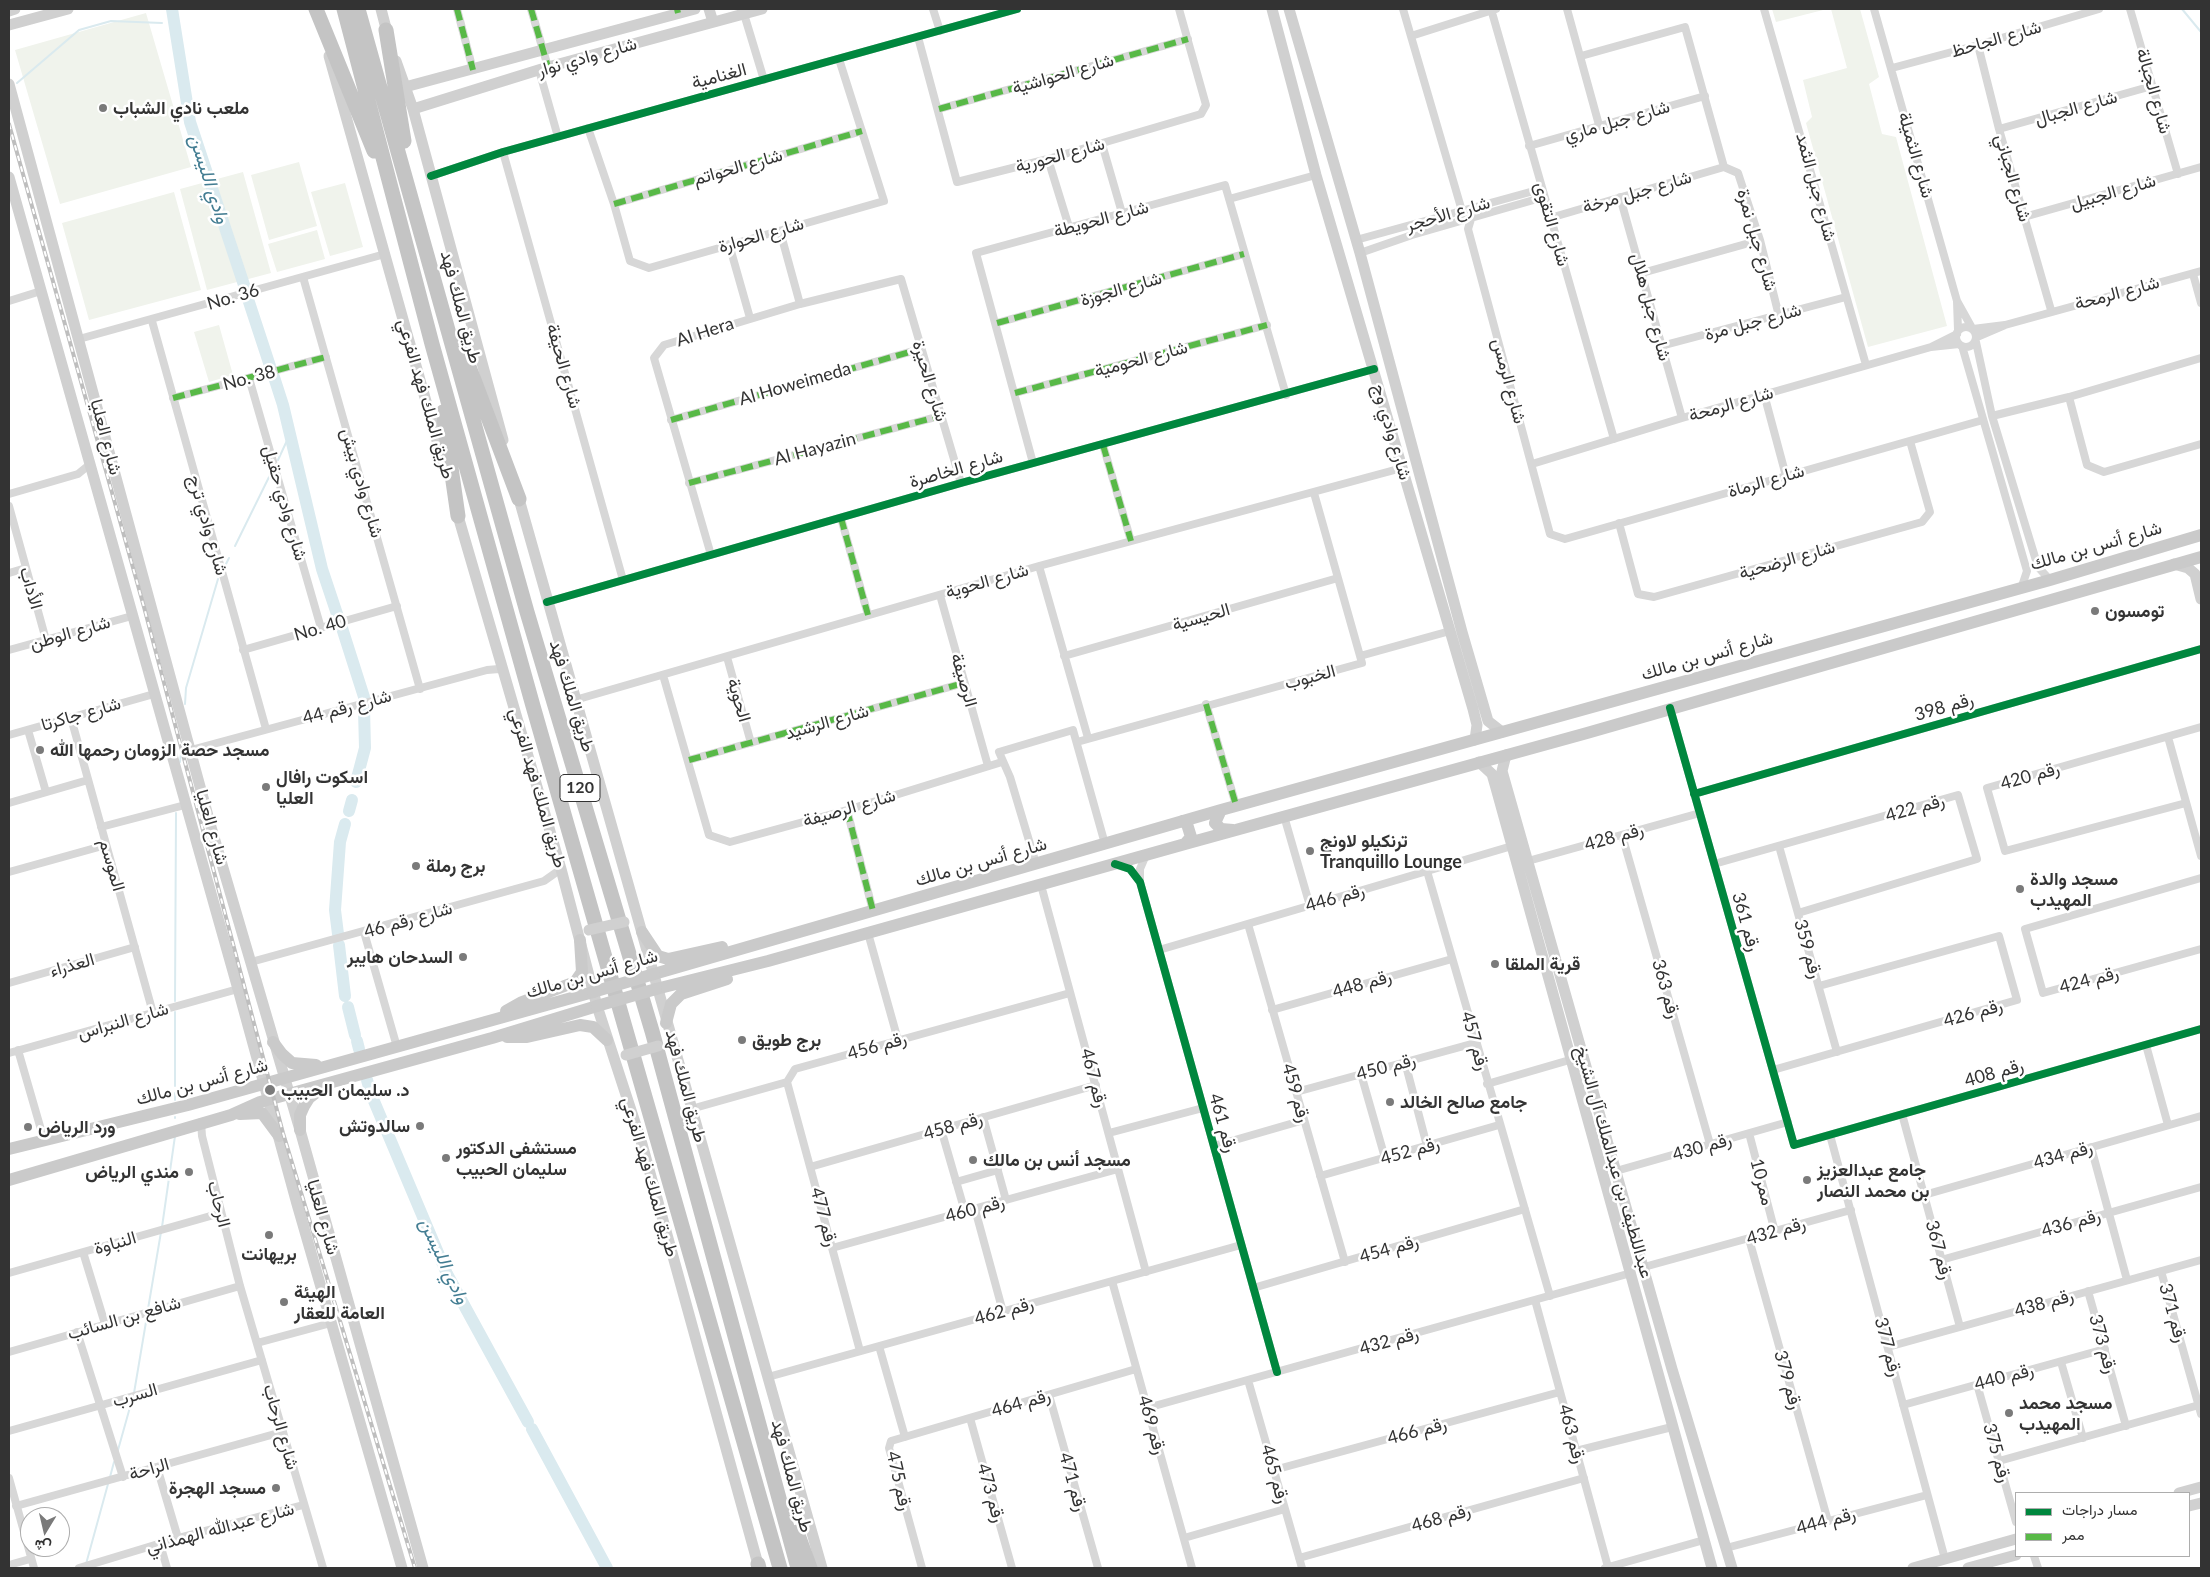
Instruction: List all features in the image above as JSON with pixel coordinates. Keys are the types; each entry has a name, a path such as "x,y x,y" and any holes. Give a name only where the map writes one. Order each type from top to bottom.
{"highway":[{"path":"316,9 398,212"},
{"name":"طريق الملك فهد","path":"344,9 432,344 533,706 780,1568"},
{"name":"طريق الملك فهد","path":"358,9 416,209 527,612 650,1024 798,1568"},
{"path":"386,30 416,209"},
{"path":"440,300 464,351 519,499"},
{"path":"432,344 458,516"},
{"path":"776,1490 785,1498 810,1568"}],"main road":[{"path":"10,18 15,9"},
{"path":"10,18 68,9"},
{"name":"طريق الملك فهد الفرعي","path":"316,9 458,516 574,915 597,1006 607,1040 618,1067 688,1307 759,1567"},
{"path":"380,9 413,109 547,602 633,898 654,974 656,989 822,1568"},
{"name":"شارع وادي نوار","path":"405,87 473,70 678,11 695,9"},
{"path":"709,9 713,22"},
{"name":"شارع وادي نوار","path":"413,109 543,68 762,9"},
{"name":"شارع وادي وج","path":"1272,9 1316,175 1450,631 1479,708 1490,724 1502,732"},
{"name":"شارع وادي وج","path":"1288,9 1360,253 1459,623 1479,708 1475,740"},
{"name":"شارع العليا","path":"9,84 191,750 423,1568"},
{"name":"شارع العليا","path":"9,177 278,1136 402,1568"},
{"name":"شارع أنس بن مالك","path":"9,1149 188,1106 764,943 1236,805 1475,740 2022,586 2050,580 2201,535"},
{"name":"شارع أنس بن مالك","path":"492,1038 656,989 768,961 1506,755 2201,557"},
{"path":"2174,564 2188,568 2195,574 2200,590"},
{"path":"1878,626 1873,631 1873,639 1877,645 1884,647"},
{"path":"1820,642 1826,644 1830,652 1827,662"},
{"name":"عبداللطيف بن عبدالملك آل الشيخ","path":"1506,755 1502,772 1502,792 1512,846 1528,882 1616,1171 1672,1369 1732,1568"},
{"name":"عبداللطيف بن عبدالملك آل الشيخ","path":"1480,762 1492,774 1502,792 1528,861 1528,882 1572,1059 1712,1568"},
{"path":"1221,810 1216,823 1221,829 1236,830"},
{"path":"1182,821 1187,824 1191,837 1185,844"},
{"path":"574,915 580,926 589,930 624,922 633,915 633,898"},
{"path":"642,932 658,956 668,959 723,946 764,943"},
{"path":"488,1021 522,1002 575,982 582,972 580,940"},
{"path":"666,1023 672,1004 681,994 738,975 768,961"},
{"path":"230,1115 269,1100 492,1038 527,1037 580,1025 593,1027 607,1040"},
{"path":"274,1042 282,1054 292,1062 330,1066"},
{"path":"618,1067 626,1055 658,1046 675,1054"},
{"path":"300,1130 300,1115 309,1098 329,1084"},
{"path":"9,1180 230,1115 253,1112 262,1114 278,1136"},
{"path":"1659,1372 1672,1369"},
{"path":"2183,1492 2201,1487"},
{"path":"1913,1568 2015,1539"},
{"path":"1968,1568 2015,1554"}],"street":[{"path":"457,9 473,70"},
{"path":"531,9 542,50 543,68 558,137"},
{"path":"933,9 940,31"},
{"name":"الغنامية","path":"431,176 504,152 588,128 1017,9"},
{"name":"شارع الحورية","path":"918,37 939,108 957,182 1102,144 1200,114 1206,105 1180,9"},
{"path":"1403,9 1462,211"},
{"path":"1411,36 1493,9"},
{"name":"شارع التقوى","path":"1493,9 1541,189 1614,439"},
{"path":"1567,9 1599,125"},
{"name":"شارع جبل الثمد","path":"1764,9 1866,365"},
{"name":"شارع الثميلة","path":"1874,9 1957,301"},
{"name":"شارع الجاحظ","path":"1892,68 2100,9"},
{"name":"شارع الجبالة","path":"2130,9 2178,174"},
{"path":"744,14 764,80"},
{"path":"1581,56 1685,27 1724,167"},
{"name":"شارع الحواشية","path":"939,108 1188,39"},
{"name":"شارع الجباني","path":"1978,45 1999,129 2051,310"},
{"name":"شارع الحوارة","path":"588,128 614,204 630,262 649,268 884,201 839,59"},
{"name":"شارع الجبال","path":"1999,129 2152,86"},
{"name":"شارع جبل ماري","path":"1529,146 1704,96"},
{"name":"شارع الحواتم","path":"614,204 862,131"},
{"path":"1102,144 1122,213"},
{"name":"شارع الحيفة","path":"504,152 624,580"},
{"path":"1048,159 1069,227"},
{"name":"شارع جبل مرخة","path":"1550,218 1724,167"},
{"name":"شارع جبل نمرة","path":"1724,167 1738,173 1760,240 1779,316"},
{"name":"شارع الجبيل","path":"2024,217 2201,167"},
{"path":"1286,394 1229,199 1316,175"},
{"name":"شارع الحويطة","path":"1033,463 997,323 976,253 1225,185 1229,199"},
{"name":"شارع الأحجر","path":"1356,240 1541,189"},
{"name":"شارع جبل هلال","path":"1620,197 1682,418"},
{"name":"شارع الأحجر","path":"1360,253 1412,235 1544,198"},
{"path":"1458,223 1468,229 1471,219"},
{"path":"1409,225 1412,235"},
{"name":"شارع الرمس","path":"1468,229 1550,534"},
{"path":"780,230 800,304"},
{"path":"1642,273 1760,240"},
{"path":"729,244 750,318"},
{"name":"No. 36","path":"79,339 386,254"},
{"name":"شارع الجوزة","path":"997,323 1244,254"},
{"name":"شارع الرمحة","path":"2005,325 2051,310 2201,271"},
{"path":"2193,274 2201,304"},
{"name":"شارع وادي بيش","path":"303,277 420,688"},
{"name":"Al Hera","path":"711,555 654,358 664,345 800,304 901,279"},
{"name":"شارع الحيرة","path":"901,279 960,483"},
{"path":"9,300 41,291"},
{"name":"شارع جبل مرة","path":"1661,346 1846,297"},
{"path":"1957,301 1976,339 1992,416 2038,567 2050,580"},
{"path":"1957,301 1957,332 2027,571 2022,586"},
{"name":"شارع وادي ترج","path":"152,320 266,729"},
{"name":"شارع الحومية","path":"1015,393 1267,325"},
{"path":"1931,347 1965,326 1972,328 2005,325"},
{"path":"1931,347 1961,345 1969,347 1976,339 2005,325"},
{"name":"شارع الرمحة","path":"1532,464 1682,418 1931,347"},
{"name":"Al Howeimeda","path":"671,420 920,349"},
{"name":"No. 38","path":"173,398 326,357"},
{"path":"1992,416 2070,396 2201,358"},
{"name":"شارع الخاصرة","path":"547,602 960,483 1374,369"},
{"name":"شارع وادي حقيل","path":"249,378 321,628"},
{"path":"1764,394 1786,476"},
{"path":"2070,396 2087,465 2104,472 2201,444"},
{"name":"Al Hayazin","path":"689,483 940,416"},
{"name":"شارع الرماة","path":"1550,534 1565,539 1983,420"},
{"name":"شارع الرضحية","path":"1619,523 1638,594 1654,597 1922,522 1930,512 1910,441"},
{"path":"1103,445 1131,542"},
{"path":"9,494 78,474 89,464"},
{"name":"شارع الحوية","path":"575,700 663,674 727,658 1039,566 1402,468"},
{"path":"1314,492 1360,656 1450,631"},
{"name":"الأداب","path":"9,506 46,640"},
{"path":"841,518 868,615"},
{"path":"1039,566 1088,738"},
{"path":"9,573 26,568"},
{"name":"الحيسية","path":"1064,656 1338,578"},
{"name":"الرصيفة","path":"940,594 988,766"},
{"name":"No. 40","path":"243,650 397,606"},
{"name":"شارع الوطن","path":"9,650 132,616"},
{"name":"رقم 398","path":"1694,794 2201,649"},
{"name":"الخبوب","path":"1077,742 1206,704 1362,663 1360,656"},
{"name":"الحوية","path":"727,658 751,743"},
{"name":"شارع رقم 44","path":"191,750 494,668 504,671"},
{"path":"663,674 689,760"},
{"name":"شارع الرشيد","path":"689,760 964,683"},
{"name":"شارع جاكرتا","path":"9,735 154,694"},
{"path":"1206,704 1236,805"},
{"name":"رقم 361","path":"1670,708 1794,1146"},
{"name":"الموسم","path":"71,718 153,1013"},
{"name":"رقم 420","path":"2186,803 2005,851 1987,788 2201,727"},
{"path":"28,730 46,792"},
{"path":"1036,864 1010,777 999,752 1073,730 1079,757 1105,844"},
{"path":"2168,737 2201,856"},
{"name":"شارع الرصيفة","path":"689,760 709,836 730,842 847,810 1002,762"},
{"path":"9,803 88,780"},
{"name":"رقم 422","path":"1714,864 1958,795 1977,859 1798,913"},
{"path":"101,827 185,805"},
{"path":"847,810 873,911"},
{"name":"رقم 428","path":"1528,861 1700,813"},
{"path":"1284,816 1310,906"},
{"name":"رقم 363","path":"1622,835 1710,1144"},
{"path":"9,872 106,845"},
{"name":"رقم 446","path":"1159,950 1512,846"},
{"name":"رقم 359","path":"1779,846 1837,1052"},
{"path":"1140,882 1140,869 1146,855"},
{"path":"1115,864 1130,869 1140,882"},
{"name":"شارع رقم 46","path":"251,962 544,881 560,869"},
{"name":"رقم 457","path":"1427,871 1475,1043 1550,1296"},
{"name":"رقم 424","path":"2201,878 2026,929 2043,993 2201,949"},
{"name":"رقم 461","path":"1140,882 1277,1372"},
{"name":"رقم 467","path":"1041,885 1146,1272"},
{"name":"رقم 459","path":"1248,924 1345,1262"},
{"path":"364,932 397,1047"},
{"path":"868,933 898,1040"},
{"name":"رقم 426","path":"1773,1070 2017,1000 1999,936 1818,986"},
{"name":"العذراء","path":"9,983 135,947"},
{"name":"رقم 448","path":"1272,1010 1452,959"},
{"name":"شارع النبراس","path":"9,1053 238,989"},
{"name":"رقم 456","path":"691,1109 787,1082 795,1069 1070,993"},
{"name":"رقم 408","path":"1794,1146 2201,1029"},
{"name":"رقم 450","path":"1296,1092 1475,1043"},
{"path":"2146,1045 2168,1125"},
{"path":"18,1050 44,1140"},
{"path":"1487,1084 1572,1059"},
{"path":"1405,1062 1427,1146"},
{"path":"1361,1074 1385,1158"},
{"name":"رقم 477","path":"787,1082 860,1351"},
{"name":"رقم 458","path":"810,1167 1096,1085"},
{"path":"1109,1134 1203,1108"},
{"name":"رقم 367","path":"1902,1114 1960,1327"},
{"name":"رقم 434","path":"1924,1194 2201,1116"},
{"path":"983,1117 1006,1200"},
{"path":"1214,1146 1304,1120"},
{"name":"الرحاب","path":"201,1122 221,1213 240,1286"},
{"name":"رقم 430","path":"1616,1171 1788,1122"},
{"name":"رقم 452","path":"1320,1176 1500,1125"},
{"path":"941,1129 965,1212"},
{"name":"ممر10","path":"1749,1133 1775,1232"},
{"name":"رقم 377","path":"1830,1135 1945,1559"},
{"path":"2091,1147 2127,1280"},
{"name":"رقم 460","path":"832,1248 1118,1169"},
{"path":"956,1182 998,1170"},
{"name":"رقم 436","path":"1942,1260 2201,1187"},
{"path":"975,1209 1003,1312"},
{"name":"رقم 454","path":"1253,1288 1524,1209"},
{"name":"رقم 432","path":"1644,1267 1851,1210"},
{"name":"النباوة","path":"9,1273 221,1213"},
{"name":"رقم 379","path":"1749,1239 1828,1521"},
{"name":"رقم 462","path":"768,1377 1241,1245"},
{"path":"83,1252 104,1324"},
{"name":"رقم 438","path":"1888,1347 2201,1260"},
{"name":"رقم 371","path":"2161,1271 2201,1414"},
{"name":"رقم 432","path":"1147,1408 1631,1273"},
{"name":"رقم 469","path":"1112,1281 1192,1568"},
{"name":"شافع بن السائب","path":"9,1352 240,1286"},
{"name":"شارع الرحاب","path":"240,1286 323,1568"},
{"name":"رقم 373","path":"2088,1291 2126,1426"},
{"name":"رقم 463","path":"1535,1300 1584,1478 1606,1568"},
{"path":"257,1343 331,1323"},
{"path":"78,1332 99,1405 104,1410 123,1477"},
{"name":"رقم 475","path":"879,1346 905,1437 890,1441 889,1448 922,1568"},
{"name":"رقم 440","path":"1903,1405 2105,1349"},
{"name":"السرب","path":"9,1430 262,1360"},
{"path":"2061,1362 2083,1438"},
{"name":"رقم 464","path":"905,1437 1136,1369"},
{"name":"رقم 465","path":"1248,1380 1302,1568"},
{"name":"رقم 375","path":"1977,1384 2015,1518"},
{"name":"رقم 466","path":"1274,1470 1560,1392"},
{"name":"رقم 471","path":"1049,1395 1098,1568"},
{"path":"1999,1462 2199,1405"},
{"name":"رقم 473","path":"970,1418 1012,1568"},
{"path":"1576,1451 1672,1427"},
{"name":"الراحة","path":"16,1506 282,1432"},
{"path":"156,1467 178,1538"},
{"path":"9,1478 34,1568"},
{"name":"رقم 468","path":"1299,1558 1584,1478"},
{"name":"رقم 444","path":"1726,1548 1927,1495"},
{"name":"شارع عبدالله الهمذاني","path":"79,1568 178,1538 303,1505"},
{"path":"1184,1538 1285,1509"},
{"path":"1606,1568 1704,1540"},
{"path":"160,1544 167,1568"},
{"path":"9,1565 30,1559"}],"shaded area":[{"path":"1772,9 1827,9 1776,22"},
{"path":"1831,9 1860,9 1879,77 1869,84 1882,134 1896,137 1947,326 1868,347 1806,123 1812,117 1803,80 1847,68"},
{"name":"ملعب نادي الشباب","path":"146,13 191,167 60,204 15,50"},
{"path":"299,162 317,226 269,240 251,175"},
{"path":"243,172 271,273 207,290 180,189"},
{"path":"345,183 363,247 330,256 311,192"},
{"path":"174,192 201,290 89,320 62,223"},
{"path":"317,230 325,259 277,272 268,244"},
{"path":"219,325 233,375 209,382 194,332"}],"waterway":[{"name":"وادي الليسن","path":"172,9 190,122 245,288"},
{"path":"2182,9 2201,32"},
{"path":"17,83 79,30 111,21 162,23"},
{"name":"وادي الليسن","path":"248,299 270,366"},
{"name":"وادي الليسن","path":"274,377 283,405 322,569 338,617"},
{"path":"278,460 290,434"},
{"path":"235,546 271,473"},
{"path":"225,566 229,558"},
{"path":"185,704 186,688 218,579"},
{"name":"وادي الليسن","path":"342,628 364,697"},
{"name":"وادي الليسن","path":"356,782 365,748 364,709"},
{"path":"180,762 182,743"},
{"name":"وادي الليسن","path":"349,811 352,800"},
{"path":"175,1001 176,813"},
{"name":"وادي الليسن","path":"338,934 335,910 340,842 345,824"},
{"name":"وادي الليسن","path":"339,945 345,996"},
{"name":"وادي الليسن","path":"348,1007 355,1035"},
{"path":"175,1012 175,1086"},
{"name":"وادي الليسن","path":"357,1041 359,1049"},
{"name":"وادي الليسن","path":"367,1080 369,1087"},
{"path":"175,1093 175,1100"},
{"name":"وادي الليسن","path":"371,1094 447,1274 528,1422"},
{"path":"162,1227 175,1136"},
{"path":"148,1309 161,1232"},
{"path":"134,1393 147,1316"},
{"path":"118,1450 132,1400"},
{"name":"وادي الليسن","path":"532,1429 607,1568"},
{"path":"110,1477 114,1462"},
{"path":"86,1564 108,1484"}],"railway":[{"path":"9,124 144,607 283,1133 415,1568"}],"marked path":[{"path":"457,9 473,70"},
{"path":"531,9 548,67"},
{"path":"677,9 678,13"},
{"path":"939,109 1188,39"},
{"path":"614,204 862,131"},
{"path":"997,323 1244,254"},
{"path":"1015,393 1267,325"},
{"path":"671,420 920,349"},
{"path":"173,398 326,357"},
{"path":"689,483 940,416"},
{"path":"1103,445 1131,541"},
{"path":"841,518 868,615"},
{"path":"689,760 964,683"},
{"path":"1206,704 1236,805"},
{"path":"847,810 873,911"}],"cycle path":[{"path":"431,176 503,152 1017,9"},
{"path":"547,602 961,483 1374,369"},
{"path":"1694,794 2201,649"},
{"path":"1670,708 1794,1145 2201,1029"},
{"path":"1115,864 1130,869 1140,882 1277,1372"}],"place":[{"name":"ملعب نادي الشباب","path":"103,108"},
{"name":"تومسون","path":"2095,611"},
{"name":"مسجد حصة الزومان رحمها الله","path":"40,750"},
{"name":"اسكوت رافال العليا","path":"266,787"},
{"name":"ترنكيلو لاونج Tranquillo Lounge","path":"1310,851"},
{"name":"برج رملة","path":"416,866"},
{"name":"مسجد والدة المهيدب","path":"2020,889"},
{"name":"السدحان هايبر","path":"463,957"},
{"name":"قرية الملقا","path":"1495,964"},
{"name":"برج طويق","path":"742,1040"},
{"name":"د. سليمان الحبيب","path":"270,1090"},
{"name":"جامع صالح الخالد","path":"1390,1102"},
{"name":"سالدوتش","path":"420,1126"},
{"name":"ورد الرياض","path":"28,1127"},
{"name":"مستشفى الدكتور سليمان الحبيب","path":"446,1158"},
{"name":"مسجد أنس بن مالك","path":"973,1160"},
{"name":"مندي الرياض","path":"189,1172"},
{"name":"جامع عبدالعزيز بن محمد النصار","path":"1807,1180"},
{"name":"بريهانت","path":"269,1235"},
{"name":"الهيئة العامة للعقار","path":"284,1302"},
{"name":"مسجد محمد المهيدب","path":"2009,1413"},
{"name":"مسجد الهجرة","path":"276,1488"}]}
